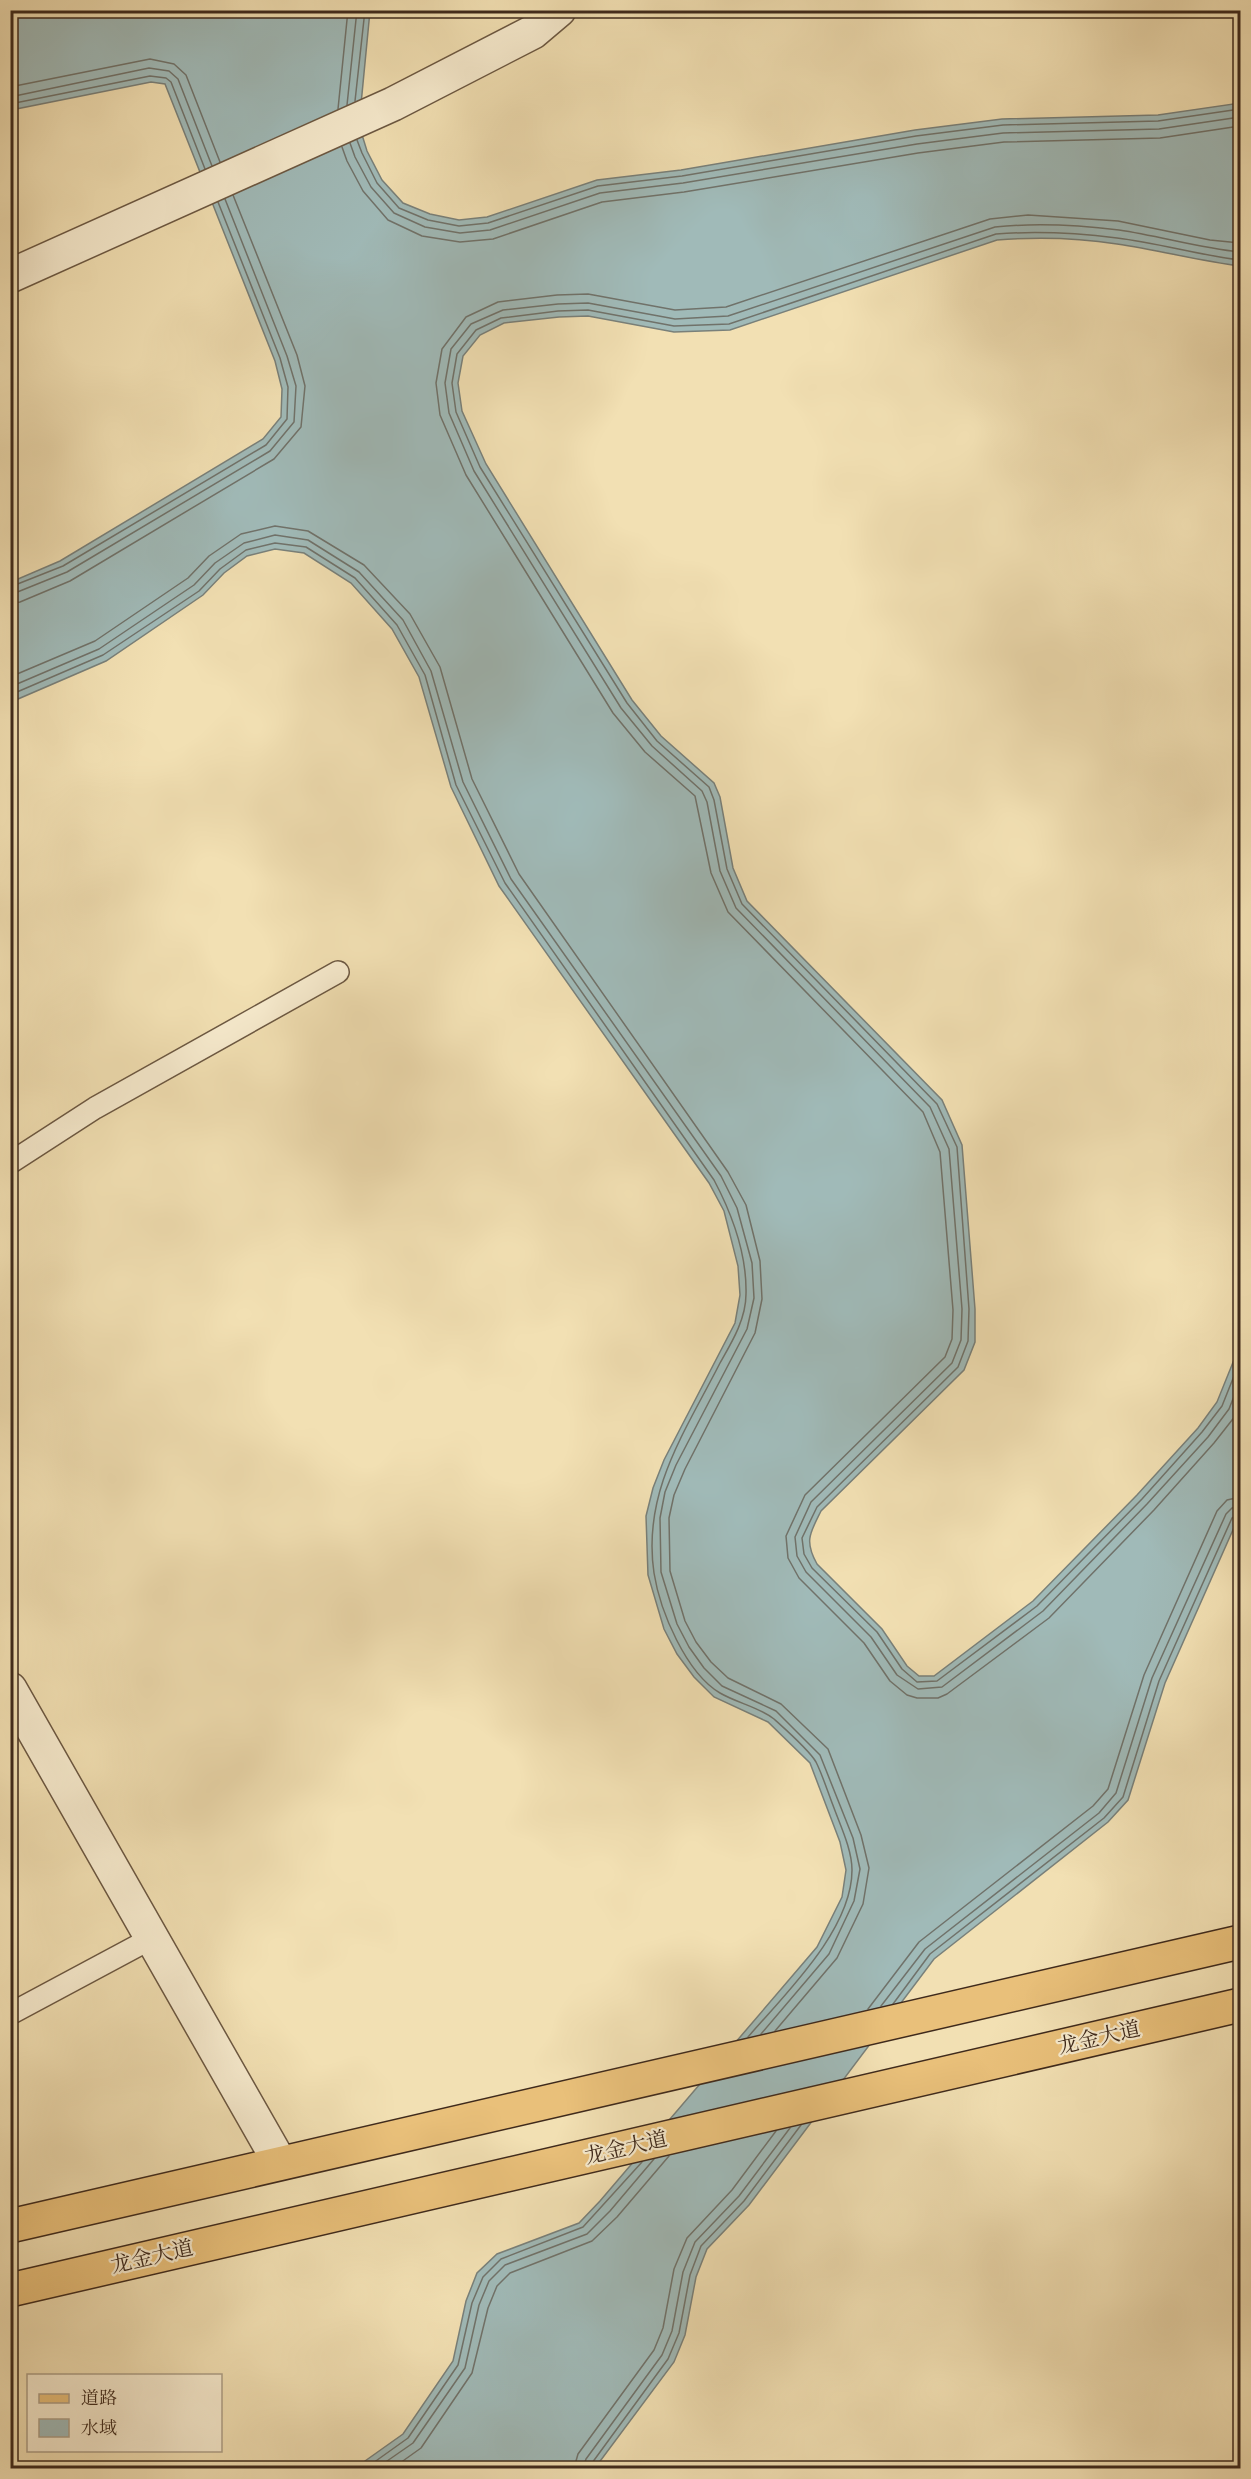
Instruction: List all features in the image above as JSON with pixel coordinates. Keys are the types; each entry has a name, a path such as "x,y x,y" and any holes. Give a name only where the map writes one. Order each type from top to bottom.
{"main road":[{"path":"10,2226 1240,1941"},
{"name":"龙金大道","path":"10,2290 1240,2005"}],"street":[{"path":"10,276 393,104 526,36 559,10"},
{"path":"10,1689 280,2163"}],"lane":[{"path":"10,1163 95,1108 338,972"},
{"path":"10,2014 152,1938"}],"water":[{"path":"11,11 370,11 359,125 367,151 382,180 403,203 430,214 459,220 487,217 597,180 681,170 915,130 1002,119 1158,115 1240,103 1240,266 1102,242 1057,239 997,240 730,330 674,332 588,316 559,317 504,323 480,335 463,356 458,383 462,411 486,464 632,700 661,736 714,783 720,797 733,868 747,901 942,1100 962,1145 975,1309 975,1342 964,1370 821,1511 810,1537 811,1549 817,1564 882,1629 907,1666 919,1676 934,1676 1033,1601 1137,1495 1198,1428 1217,1402 1240,1345 1240,1514 1165,1683 1128,1800 1108,1822 934,1959 749,2205 707,2249 696,2277 685,2335 674,2362 595,2468 358,2468 403,2434 453,2361 466,2301 477,2273 497,2254 579,2223 817,1947 842,1897 846,1870 840,1842 810,1763 768,1722 714,1697 694,1677 677,1654 664,1629 648,1575 646,1516 653,1488 664,1460 735,1323 740,1295 738,1266 724,1211 709,1183 499,886 451,787 419,677 392,629 351,583 304,553 275,549 247,556 224,573 203,595 106,661 11,702 11,582 60,561 263,439 281,417 282,389 275,361 165,84 151,82 11,110"}]}
